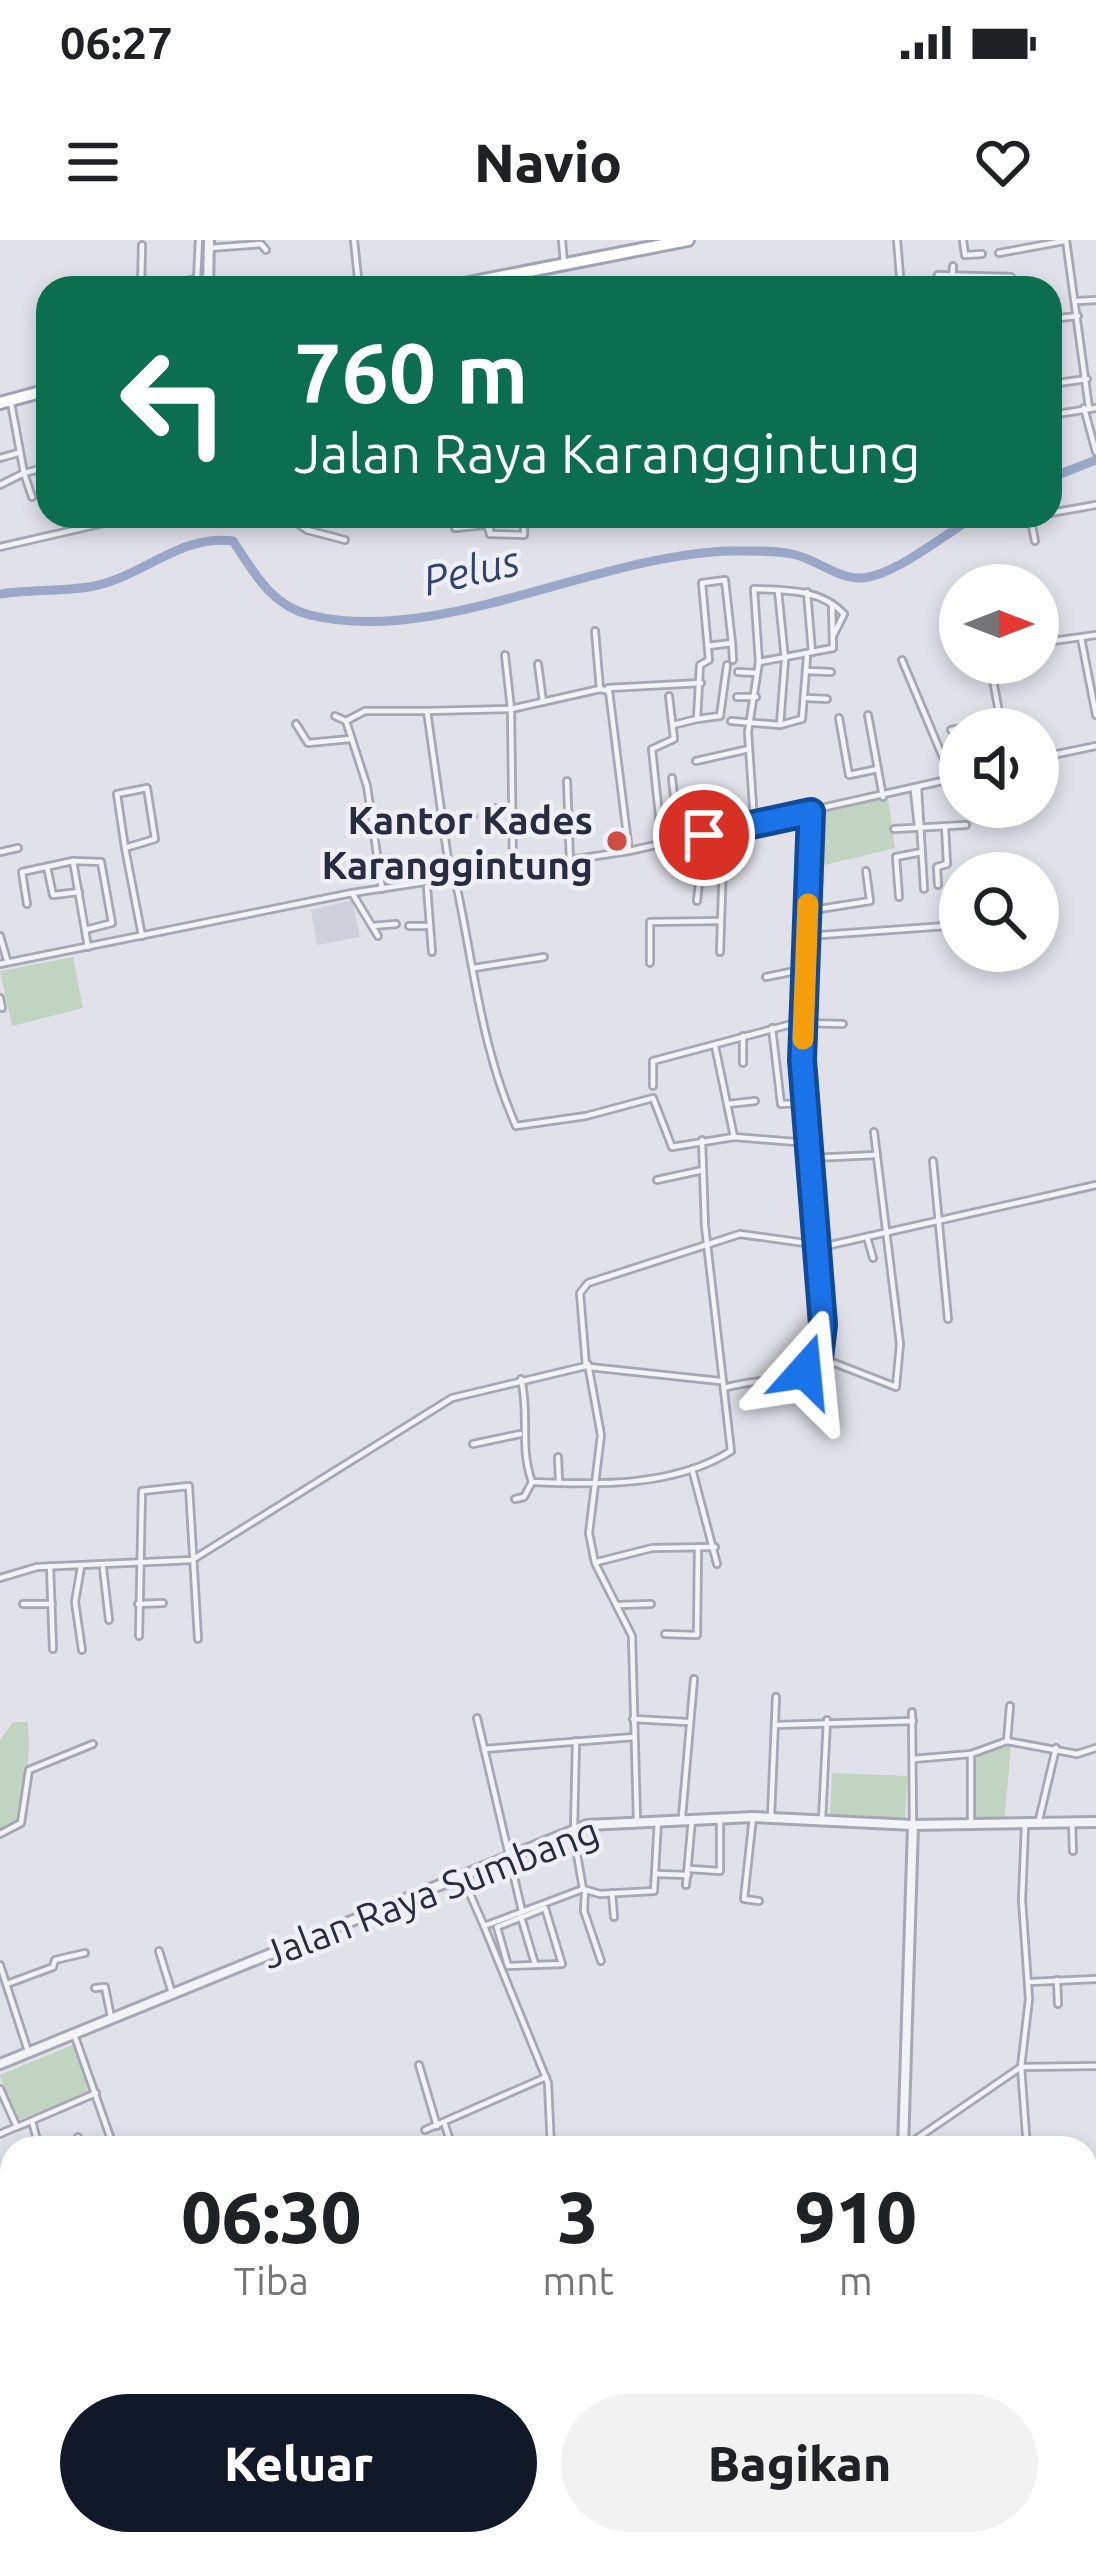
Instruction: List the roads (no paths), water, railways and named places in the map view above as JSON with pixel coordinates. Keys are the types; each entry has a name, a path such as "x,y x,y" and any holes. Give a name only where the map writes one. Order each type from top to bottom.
{"main road":[{"path":"516,276 688,240"},
{"path":"5,402 36,393"}],"street":[{"path":"200,240 204,276"},
{"path":"354,240 358,276"},
{"path":"562,240 565,266"},
{"path":"897,240 901,276"},
{"path":"963,240 965,255 982,254"},
{"path":"999,253 1066,240 1090,377 1095,450"},
{"path":"205,276 209,244 261,244 266,250"},
{"path":"141,276 142,245"},
{"path":"935,276 953,276 953,266"},
{"path":"1076,301 1096,300"},
{"path":"1062,318 1078,316"},
{"path":"1080,329 1089,328"},
{"path":"1082,342 1096,340"},
{"path":"5,402 32,497"},
{"path":"0,458 19,453"},
{"path":"0,485 36,470"},
{"path":"1062,511 1096,506"},
{"path":"0,547 83,528"},
{"path":"304,528 345,540"},
{"path":"487,528 490,533"},
{"path":"489,528 490,533"},
{"path":"490,533 524,535 524,528"},
{"path":"1032,528 1035,541"},
{"path":"673,724 720,716 732,643 726,581 704,581 709,662 700,665 697,719"},
{"path":"778,590 785,660 780,725"},
{"path":"754,824 749,749 759,662 753,591 807,592 832,603 844,614 834,634"},
{"path":"731,722 780,725 802,719 810,656 807,592"},
{"path":"759,662 833,648 832,603"},
{"path":"595,631 628,851"},
{"path":"1059,641 1096,635"},
{"path":"1081,638 1096,715"},
{"path":"708,646 732,643"},
{"path":"505,655 511,709 508,809 513,872"},
{"path":"902,660 939,741"},
{"path":"538,664 543,702"},
{"path":"807,671 831,672"},
{"path":"738,672 758,673"},
{"path":"346,721 365,711 511,709 604,688 700,683"},
{"path":"662,844 652,749 655,743 674,739 669,696"},
{"path":"737,697 756,697"},
{"path":"806,698 826,699"},
{"path":"428,711 440,822 474,968 478,1014 493,1072 516,1126 586,1116 653,1098 672,1147 734,1137 808,1143"},
{"path":"868,715 883,796"},
{"path":"335,716 346,721"},
{"path":"839,718 849,775 878,769"},
{"path":"346,721 368,786 382,889"},
{"path":"296,724 308,743 350,739"},
{"path":"1059,754 1096,746"},
{"path":"696,761 749,749"},
{"path":"672,778 679,841"},
{"path":"567,781 570,862"},
{"path":"0,936 4,963 352,892 453,881 628,851 939,783"},
{"path":"125,848 155,839 147,788 118,794 125,848 142,936"},
{"path":"916,789 924,889"},
{"path":"486,808 508,809"},
{"path":"811,812 803,1022 805,1103 819,1246 817,1360"},
{"path":"440,822 473,816"},
{"path":"895,829 939,827"},
{"path":"938,885 937,867 947,864 945,828"},
{"path":"720,952 724,831"},
{"path":"697,901 704,835"},
{"path":"0,852 18,848"},
{"path":"899,897 896,857 922,852"},
{"path":"27,904 21,873 100,859 112,922 85,930"},
{"path":"73,861 88,947"},
{"path":"46,866 52,894 79,892"},
{"path":"808,911 870,901 866,871"},
{"path":"427,884 426,926 432,952"},
{"path":"352,892 378,936"},
{"path":"650,963 650,922 721,921"},
{"path":"370,926 396,924"},
{"path":"409,926 426,926"},
{"path":"807,936 939,927"},
{"path":"468,940 481,937"},
{"path":"474,968 544,957"},
{"path":"766,977 805,969"},
{"path":"0,998 2,1008"},
{"path":"652,1086 652,1061 772,1028 803,1022 843,1024"},
{"path":"772,1028 781,1104 805,1103"},
{"path":"743,1036 743,1063"},
{"path":"715,1046 734,1137"},
{"path":"728,1104 755,1101"},
{"path":"817,1360 896,1387 900,1344 874,1132"},
{"path":"532,1482 595,1485 692,1469 732,1449 707,1242 702,1140"},
{"path":"810,1158 877,1155"},
{"path":"933,1161 948,1318"},
{"path":"658,1180 703,1170"},
{"path":"637,1820 632,1636 596,1563 589,1533 601,1435 580,1299 584,1285 707,1242 757,1235 819,1246 1096,1185"},
{"path":"867,1237 873,1258"},
{"path":"0,1578 50,1566 103,1568 193,1560 452,1398 521,1379 589,1365 723,1385 798,1375 817,1360"},
{"path":"515,1499 524,1497 532,1482 523,1433 530,1412 521,1379"},
{"path":"472,1444 523,1433"},
{"path":"558,1457 559,1484"},
{"path":"692,1469 717,1564"},
{"path":"139,1636 145,1489 189,1486 198,1639"},
{"path":"665,1634 697,1635 698,1547"},
{"path":"596,1563 652,1548 715,1547"},
{"path":"50,1566 53,1649"},
{"path":"81,1567 75,1605 82,1650"},
{"path":"103,1568 109,1621"},
{"path":"138,1604 163,1603"},
{"path":"23,1604 52,1604"},
{"path":"620,1605 651,1604"},
{"path":"686,1885 694,1679"},
{"path":"771,1817 776,1697"},
{"path":"1007,1741 1010,1706"},
{"path":"903,2136 912,1712"},
{"path":"477,1718 535,1966"},
{"path":"633,1719 689,1722"},
{"path":"822,1820 826,1720"},
{"path":"775,1725 913,1721"},
{"path":"484,1750 634,1737"},
{"path":"913,1760 971,1754 1007,1741 1084,1754 1096,1748"},
{"path":"576,1742 574,1830 584,1910 601,1961"},
{"path":"0,1834 21,1823 29,1770 93,1744"},
{"path":"1038,1825 1056,1748"},
{"path":"971,1754 971,1826"},
{"path":"753,1817 744,1899 759,1901"},
{"name":"Jalan Raya Sumbang","path":"0,2064 574,1830 637,1820 753,1817 971,1826 1096,1822"},
{"path":"657,1874 720,1871 720,1818"},
{"path":"484,1926 522,1914 545,1908 562,1964 508,1966 496,1927 522,1914 584,1890 655,1891 658,1820"},
{"path":"1072,1823 1073,1851"},
{"path":"1025,1825 1022,1900 1029,1982 1021,2067 1026,2136"},
{"path":"462,1876 546,2077 550,2136"},
{"path":"612,1893 614,1917"},
{"path":"159,1952 172,1993"},
{"path":"4,1981 85,1953"},
{"path":"496,1958 505,1954"},
{"path":"0,1965 28,2052"},
{"path":"1029,1982 1096,1979"},
{"path":"1057,1980 1058,2003"},
{"path":"95,1988 105,1987 111,2017"},
{"path":"74,2034 109,2136"},
{"path":"419,2066 446,2136"},
{"path":"920,2136 1021,2067 1096,2066"},
{"path":"425,2131 546,2077"},
{"path":"0,2089 16,2127"},
{"path":"0,2134 96,2093"},
{"path":"32,2121 36,2136"}],"waterway":[{"name":"Pelus","path":"1062,473 1096,460"},
{"path":"0,594 94,586 196,544 233,541 264,586 296,610 359,622 411,619 464,610 627,567 732,551 789,553 862,578 899,565 957,528"}],"place":[{"name":"Kantor Kades Karanggintung","path":"617,841"}]}
